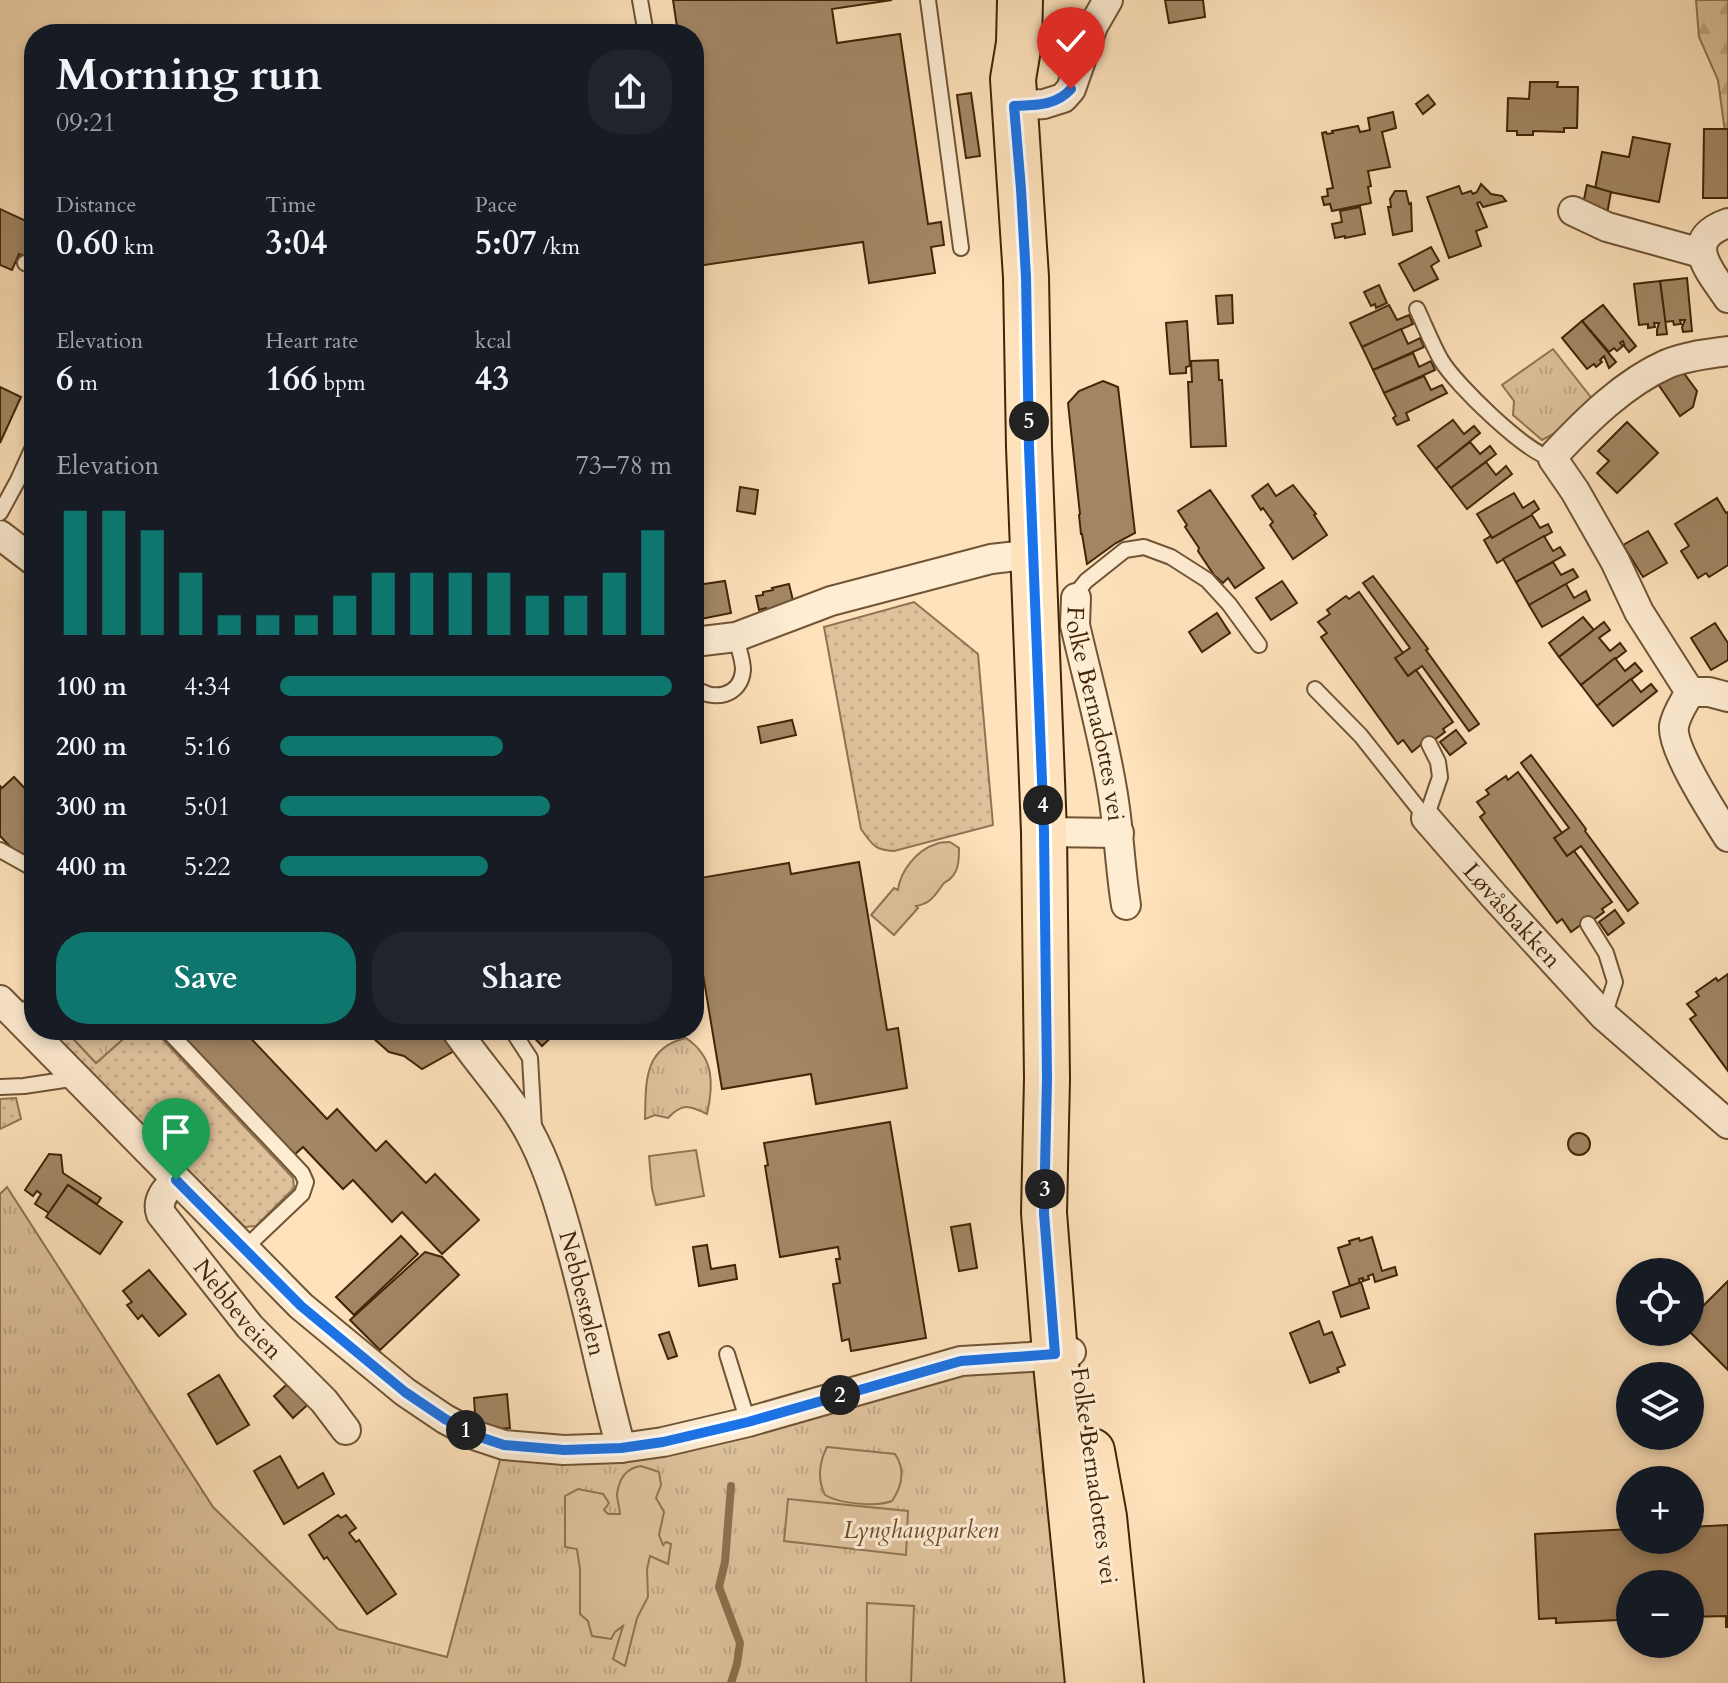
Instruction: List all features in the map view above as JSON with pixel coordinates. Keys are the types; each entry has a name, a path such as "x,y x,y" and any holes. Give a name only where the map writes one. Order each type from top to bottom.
{"main road":[{"name":"Folke Bernadottes vei","path":"994,0 1013,92 1026,277 1044,832 1047,1079 1044,1213 1065,1353 1088,1683"},
{"name":"Folke Bernadottes vei","path":"1013,92 1020,0"},
{"name":"Folke Bernadottes vei","path":"1065,1353 1104,1517 1121,1683"}],"street":[{"path":"1013,92 1044,104 1063,98 1071,89 1093,26 1108,0"},
{"path":"1573,211 1607,227 1701,253"},
{"path":"1728,223 1708,235 1701,245 1701,253 1728,298"},
{"path":"1690,692 1639,612 1615,561 1553,459 1583,425 1627,388 1653,371 1669,363 1728,351"},
{"path":"0,535 24,553"},
{"path":"704,641 736,637 831,601 991,559 1033,554"},
{"name":"Folke Bernadottes vei","path":"1076,598 1075,625 1112,790 1126,905"},
{"path":"1690,692 1709,692 1728,697"},
{"path":"1690,692 1673,730 1686,766 1728,837"},
{"name":"Løvåsbakken","path":"1426,818 1604,1016 1728,1124"},
{"name":"Folke Bernadottes vei","path":"1044,832 1119,833"},
{"name":"Nebbeveien","path":"45,1040 176,1180 301,1306 405,1392 445,1419 477,1436 504,1445 564,1450 621,1448 663,1442 748,1422 961,1361 1065,1353"},
{"name":"Nebbestølen","path":"463,1040 519,1115 534,1141 560,1206 621,1448"},
{"name":"Nebbeveien","path":"176,1180 164,1191 159,1207 161,1214 250,1327 324,1401 346,1430"}],"lane":[{"path":"640,0 644,24"},
{"path":"928,0 961,248"},
{"path":"1417,309 1442,362 1464,388 1520,441 1543,457 1553,459"},
{"path":"0,513 24,467"},
{"name":"Folke Bernadottes vei","path":"1076,598 1086,581 1125,550 1144,547 1171,557 1207,580 1259,645"},
{"path":"704,694 712,696 730,692 742,677 736,637"},
{"name":"Løvåsbakken","path":"1315,689 1361,736 1426,818"},
{"path":"1426,818 1440,777 1438,762 1429,744"},
{"path":"0,850 24,863"},
{"path":"1588,924 1606,953 1615,982 1604,1016"},
{"path":"176,1040 302,1173 306,1182 302,1194 244,1249"},
{"name":"Nebbestølen","path":"518,1040 530,1058 534,1141"},
{"path":"0,1087 78,1078"},
{"path":"727,1354 748,1422"}],"green space":[{"path":"1696,0 1728,0 1728,154 1718,80 1699,37"},
{"path":"1553,349 1597,405 1542,440 1513,415 1514,401 1502,385"},
{"path":"914,602 978,654 993,825 894,851 874,845 861,829 824,627"},
{"path":"950,842 959,848 954,875 943,883 931,900 916,906 918,908 894,935 871,915 894,888 898,890 902,876 916,856 929,847"},
{"path":"57,1040 74,1040 96,1063 122,1040 163,1040 293,1178 294,1188 256,1226 245,1227"},
{"path":"74,1040 122,1040 96,1063"},
{"path":"689,1040 707,1062 711,1092 707,1114 686,1107 668,1118 655,1115 645,1119 650,1068 654,1058 672,1043"},
{"path":"16,1098 21,1119 0,1129 0,1099"},
{"path":"696,1150 704,1196 656,1205 649,1156"},
{"name":"Lynghaugparken","path":"7,1187 213,1507 338,1629 447,1657 504,1445 564,1450 1055,1354 1069,1683 0,1683 0,1194"},
{"path":"827,1447 895,1454 901,1466 901,1478 892,1501 858,1504 825,1495 820,1471"},
{"path":"641,1466 659,1472 661,1485 656,1498 664,1512 659,1535 663,1545 666,1542 671,1544 668,1564 650,1556 648,1597 637,1618 625,1666 613,1659 623,1626 611,1639 592,1636 588,1621 580,1614 577,1549 565,1547 565,1496 578,1489 603,1494 609,1503 604,1510 608,1514 620,1514 619,1484 627,1472"},
{"path":"788,1499 908,1511 906,1555 784,1541"},
{"path":"867,1603 914,1606 911,1683 866,1683"}],"building":[{"path":"673,0 892,0 832,9 837,43 900,34 928,224 941,222 944,245 931,247 935,273 869,283 863,242 704,265 704,24 677,24"},
{"path":"1165,0 1203,0 1205,17 1169,23"},
{"path":"1530,82 1558,82 1557,87 1578,87 1577,128 1564,128 1564,132 1533,131 1533,135 1517,135 1517,131 1507,131 1508,98 1529,99"},
{"path":"971,93 980,156 966,158 957,95"},
{"path":"1428,95 1435,104 1423,114 1416,104"},
{"path":"1393,112 1396,128 1382,132 1390,167 1368,171 1371,203 1332,211 1330,204 1324,205 1322,197 1328,196 1327,189 1333,188 1322,133 1358,126 1360,132 1370,130 1368,118"},
{"path":"1704,129 1728,129 1728,198 1703,198"},
{"path":"1633,137 1670,144 1659,202 1595,189 1602,152 1629,157"},
{"path":"1481,184 1491,194 1502,196 1506,201 1483,207 1480,202 1477,203 1487,227 1476,231 1481,246 1449,258 1427,197 1459,186 1462,194 1471,191 1473,194"},
{"path":"1587,185 1611,192 1607,214 1582,209"},
{"path":"1395,191 1406,191 1411,203 1412,231 1393,235 1388,207 1391,207 1390,199"},
{"path":"1360,207 1365,234 1335,238 1332,224 1342,222 1340,211"},
{"path":"0,209 24,220 24,256 19,254 12,270 0,265"},
{"path":"1431,247 1439,261 1431,266 1438,279 1414,291 1399,264"},
{"path":"1687,278 1692,331 1683,332 1685,320 1674,325 1673,321 1665,322 1660,281"},
{"path":"1660,281 1667,334 1657,335 1659,323 1648,328 1648,324 1639,325 1634,284"},
{"path":"1379,285 1387,303 1376,308 1375,304 1371,306 1364,292"},
{"path":"1232,295 1233,323 1218,324 1216,296"},
{"path":"1389,305 1397,320 1409,315 1413,324 1362,347 1350,323"},
{"path":"1603,305 1636,346 1629,352 1623,341 1620,343 1623,346 1617,351 1614,348 1609,352 1582,321"},
{"path":"1187,321 1190,366 1186,367 1186,373 1170,374 1166,323"},
{"path":"1582,321 1616,362 1609,368 1604,356 1596,367 1594,364 1587,369 1562,338"},
{"path":"1401,329 1408,344 1420,338 1424,347 1373,370 1362,347"},
{"path":"1413,353 1419,367 1431,361 1435,370 1384,393 1373,370"},
{"path":"1218,360 1226,446 1191,447 1188,382 1192,382 1191,361"},
{"path":"1680,368 1697,391 1693,407 1680,416 1658,384"},
{"path":"1424,376 1431,390 1442,385 1447,393 1406,413 1409,420 1397,425 1393,418 1396,416 1384,393"},
{"path":"1103,381 1118,387 1135,533 1087,564 1081,534 1068,403 1079,391"},
{"path":"0,387 21,397 0,443"},
{"path":"1453,420 1464,434 1474,426 1480,433 1436,469 1418,446"},
{"path":"1627,422 1658,453 1617,493 1597,473 1609,461 1598,451"},
{"path":"1470,442 1480,454 1490,446 1496,454 1451,488 1436,469"},
{"path":"1486,462 1496,475 1506,466 1512,474 1467,509 1451,488"},
{"path":"1268,484 1276,496 1293,485 1316,514 1327,535 1293,559 1270,525 1273,522 1252,496"},
{"path":"740,487 758,490 755,514 737,511"},
{"path":"1210,490 1264,568 1235,588 1228,578 1223,583 1214,575 1178,511"},
{"path":"1514,493 1523,508 1534,501 1539,509 1492,538 1477,514"},
{"path":"1717,498 1728,512 1728,565 1709,577 1706,573 1698,578 1681,551 1689,546 1675,524"},
{"path":"1532,515 1540,528 1548,524 1552,532 1497,563 1484,540"},
{"path":"1648,531 1667,563 1643,577 1623,545"},
{"path":"1544,536 1553,551 1560,547 1565,555 1516,582 1503,559"},
{"path":"1553,562 1561,575 1573,569 1578,577 1529,605 1516,582"},
{"path":"1373,576 1479,724 1469,731 1422,666 1408,676 1395,658 1410,648 1363,583"},
{"path":"725,581 731,613 704,618 704,584"},
{"path":"1282,581 1297,603 1271,620 1256,598"},
{"path":"789,584 795,609 759,610 756,596"},
{"path":"1566,584 1574,598 1586,591 1590,600 1542,627 1529,605"},
{"path":"1359,592 1403,653 1395,658 1408,676 1416,670 1453,722 1429,744 1423,743 1412,752 1403,740 1398,744 1321,637 1327,633 1318,622 1330,614 1327,610 1346,596 1349,599"},
{"path":"1217,613 1230,633 1202,652 1189,632"},
{"path":"1583,617 1594,630 1559,657 1549,643"},
{"path":"1604,622 1610,630 1599,638 1610,651 1620,643 1626,651 1581,685 1559,657"},
{"path":"1715,623 1728,643 1728,660 1711,670 1691,638"},
{"path":"1615,658 1625,671 1635,663 1642,671 1597,706 1581,685"},
{"path":"1631,679 1641,692 1651,684 1657,691 1613,726 1597,706"},
{"path":"792,720 796,735 761,743 758,727"},
{"path":"1456,730 1466,743 1450,755 1440,742"},
{"path":"1531,755 1638,903 1628,911 1581,846 1567,856 1554,838 1569,828 1521,763"},
{"path":"1518,772 1562,833 1554,838 1567,856 1574,851 1612,902 1588,924 1582,924 1571,932 1562,919 1557,923 1480,817 1485,813 1477,802 1489,794 1486,790"},
{"path":"14,777 24,788 24,854 20,857 0,836 0,786 2,788"},
{"path":"859,862 887,1030 898,1028 907,1088 816,1104 811,1074 722,1089 704,980 704,877 789,863 791,874"},
{"path":"1615,910 1624,923 1608,935 1599,922"},
{"path":"1728,974 1728,1071 1690,1019 1696,1015 1687,1004 1699,996 1696,992"},
{"path":"183,1040 252,1040 327,1119 337,1109 376,1151 386,1141 426,1183 435,1174 479,1220 442,1254 402,1212 392,1222 353,1180 343,1189 303,1147 293,1156"},
{"path":"375,1040 450,1040 456,1050 422,1069 404,1056 389,1052"},
{"path":"890,1122 926,1338 851,1351 849,1339 842,1341 833,1284 840,1283 836,1259 840,1259 838,1247 780,1257 764,1143"},
{"path":"1575,1133 1583,1133 1590,1144 1583,1155 1575,1155 1568,1148 1568,1140"},
{"path":"49,1154 61,1155 63,1173 101,1198 97,1204 68,1185 49,1213 35,1204 41,1194 37,1191 33,1196 25,1190"},
{"path":"68,1185 122,1222 100,1254 46,1217"},
{"path":"970,1224 977,1268 959,1271 951,1227"},
{"path":"401,1236 418,1254 354,1315 336,1297"},
{"path":"1372,1237 1382,1271 1395,1267 1397,1275 1375,1282 1373,1274 1368,1276 1369,1279 1359,1279 1360,1283 1350,1286 1338,1248 1350,1244 1349,1241"},
{"path":"707,1245 711,1269 735,1265 737,1279 699,1286 693,1247"},
{"path":"425,1252 442,1257 459,1275 380,1350 350,1320"},
{"path":"149,1270 186,1314 159,1336 142,1315 138,1319 127,1305 132,1302 123,1291"},
{"path":"1728,1281 1728,1370 1704,1346 1704,1305"},
{"path":"1361,1282 1369,1308 1341,1317 1333,1292"},
{"path":"1319,1321 1324,1335 1332,1332 1345,1365 1337,1368 1339,1372 1310,1383 1290,1333"},
{"path":"669,1332 677,1356 668,1359 659,1335"},
{"path":"219,1375 249,1425 217,1444 188,1394"},
{"path":"295,1377 314,1399 293,1418 274,1396"},
{"path":"507,1394 510,1428 476,1428 474,1398"},
{"path":"280,1456 298,1488 323,1473 334,1494 284,1524 254,1471"},
{"path":"338,1515 341,1518 346,1515 356,1528 349,1533 356,1542 359,1540 396,1594 367,1614 309,1535"},
{"path":"1728,1525 1728,1627 1726,1616 1704,1617 1704,1570 1616,1570 1616,1620 1556,1623 1556,1618 1539,1619 1535,1534 1616,1530 1616,1554 1704,1554 1704,1526"}],"waterway":[{"path":"731,1486 725,1562 719,1587 740,1643 731,1683"}],"route":[{"path":"176,1180 301,1306 405,1392 445,1419 477,1436 504,1445 564,1450 621,1448 663,1442 748,1422 961,1361 1055,1354 1044,1213 1047,1079 1044,832 1029,447 1026,277 1014,106 1044,104 1063,98 1071,89"}]}
